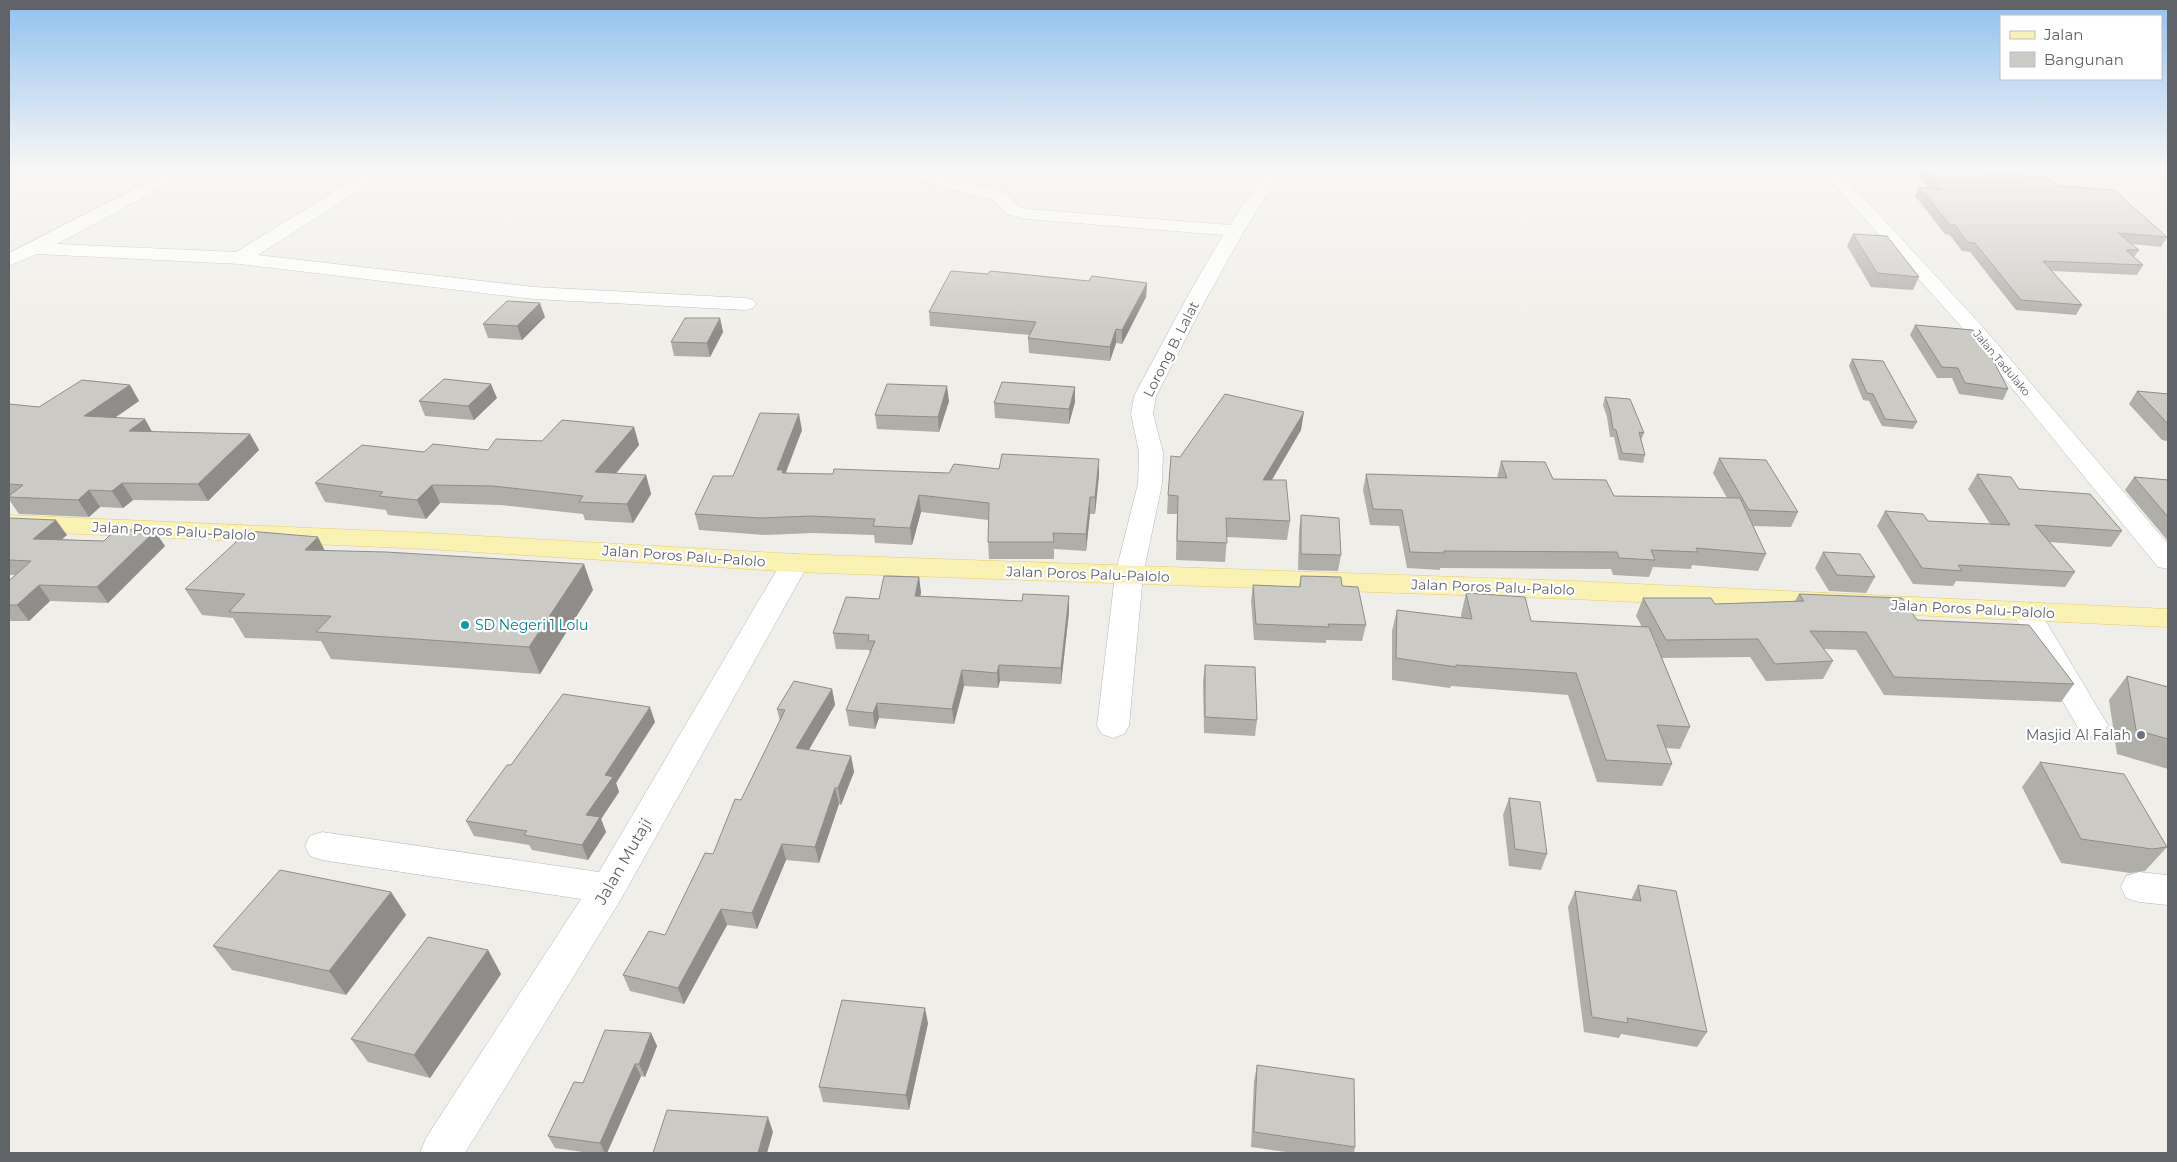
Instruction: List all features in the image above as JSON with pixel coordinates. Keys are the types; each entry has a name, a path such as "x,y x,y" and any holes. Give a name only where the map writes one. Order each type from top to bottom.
{"main road":[{"name":"Jalan Poros Palu-Palolo","path":"9,523 427,541 795,563 1573,590 2168,618"}],"street":[{"path":"9,260 80,224"},
{"path":"240,258 294,224"},
{"path":"1152,224 1234,231"},
{"name":"Lorong B. Lalat","path":"1114,726 1129,576 1150,484 1151,452 1142,414 1145,396 1194,301 1239,224"},
{"name":"Jalan Tadulako","path":"1878,224 1974,329 2168,562"},
{"path":"34,248 240,258 534,293 746,304"},
{"name":"Jalan Mutaji","path":"442,1153 608,888 795,563"},
{"path":"2026,612 2092,724"},
{"path":"322,846 608,888"}],"building":[{"path":"2153,224 2167,237 2118,233 2139,250 2126,250 2143,265 2043,261 2082,305 2021,300 1975,243 1967,242 1955,225 1950,225"},
{"path":"1853,234 1887,236 1919,277 1877,273"},
{"path":"951,271 988,274 990,271 1089,281 1092,276 1147,283 1122,330 1116,329 1110,347 1028,338 1036,322 929,312"},
{"path":"507,301 540,303 517,326 483,324"},
{"path":"685,318 720,318 707,343 671,342"},
{"path":"1915,325 1973,330 1990,354 2008,389 1965,383 1958,368 1942,367"},
{"path":"1852,359 1883,361 1917,422 1885,419 1873,394 1867,393"},
{"path":"444,379 491,384 468,406 419,401"},
{"path":"82,380 130,385 84,416 145,419 129,431 250,434 198,484 122,483 112,491 89,490 78,500 9,497 23,485 9,484 9,404 39,407"},
{"path":"1002,382 1075,387 1069,409 994,403"},
{"path":"887,384 947,386 938,417 875,415"},
{"path":"2137,391 2168,394 2168,424"},
{"path":"1225,394 1304,412 1263,480 1286,480 1290,521 1226,518 1227,543 1177,541 1178,496 1168,495 1171,456 1180,457"},
{"path":"1605,397 1630,399 1644,433 1639,432 1645,455 1622,453 1616,430 1613,429 1610,410"},
{"path":"760,413 799,414 777,470 783,470 782,473 833,474 834,469 949,473 954,464 999,469 1002,454 1099,459 1095,497 1090,497 1086,534 1053,533 1054,542 988,542 989,503 919,495 910,528 873,526 875,519 811,516 761,518 695,514 713,476 733,476"},
{"path":"562,420 634,427 595,472 646,475 627,504 579,502 583,496 493,486 432,485 417,500 379,496 383,492 315,483 362,445 424,452 433,444 488,450 496,439 542,441"},
{"path":"1719,458 1766,460 1798,512 1749,510"},
{"path":"1501,461 1545,462 1553,479 1606,480 1614,496 1740,498 1766,554 1696,548 1698,552 1651,550 1655,560 1619,558 1617,552 1410,552 1402,510 1373,509 1366,474 1507,478"},
{"path":"1977,474 2011,477 2019,489 2090,494 2122,531 2035,525 2075,572 1958,565 1962,571 1922,568 1885,511 1923,514 1928,521 2010,525"},
{"path":"2134,477 2168,480 2168,517"},
{"path":"1301,515 1339,518 1341,555 1301,554"},
{"path":"9,518 56,520 33,539 104,541 116,529 155,531 97,587 39,585 17,605 9,605 9,581 31,561 9,560"},
{"path":"248,531 318,537 305,550 386,552 584,564 529,647 316,632 331,616 229,612 245,594 185,589"},
{"path":"1823,552 1860,554 1875,577 1837,575"},
{"path":"884,576 919,577 915,596 1022,601 1023,594 1069,596 1061,668 999,665 997,673 962,670 952,709 877,703 873,713 846,710 875,641 868,641 869,635 833,633 846,597 879,599"},
{"path":"1301,576 1341,577 1342,586 1358,587 1366,625 1328,624 1329,627 1256,624 1253,585 1300,587"},
{"path":"1466,593 1525,597 1531,621 1649,627 1690,727 1657,725 1672,764 1606,760 1576,673 1456,665 1456,667 1396,658 1397,610 1472,619"},
{"path":"1799,594 1902,598 1917,620 2029,625 2074,684 1894,677 1866,632 1810,631 1833,661 1775,664 1758,639 1666,640 1643,598 1711,598 1715,604 1804,601"},
{"path":"1205,665 1255,667 1257,720 1205,717"},
{"path":"2127,676 2168,687 2168,739 2136,730"},
{"path":"794,681 832,689 796,748 851,756 838,788 835,788 815,847 782,844 752,913 721,909 678,988 623,975 649,931 665,935 705,853 713,854 735,799 741,800 785,710 777,709"},
{"path":"563,694 650,707 605,775 613,777 586,815 600,817 582,845 524,835 527,831 466,821 507,765 511,765"},
{"path":"2040,762 2124,774 2167,847 2152,849 2081,839"},
{"path":"1509,798 1540,802 1547,854 1515,849"},
{"path":"280,870 391,892 329,971 213,946"},
{"path":"1638,885 1676,891 1707,1032 1627,1018 1628,1023 1592,1017 1575,891 1641,901"},
{"path":"428,937 488,950 414,1055 351,1039"},
{"path":"842,1000 925,1008 906,1095 819,1087"},
{"path":"605,1030 651,1033 639,1064 635,1064 600,1143 548,1136 574,1082 583,1083"},
{"path":"1257,1065 1354,1079 1355,1147 1254,1132"},
{"path":"667,1110 768,1117 758,1153 653,1153"}],"place":[{"name":"SD Negeri 1 Lolu","path":"465,625"},
{"name":"Masjid Al Falah","path":"2141,735"}]}
